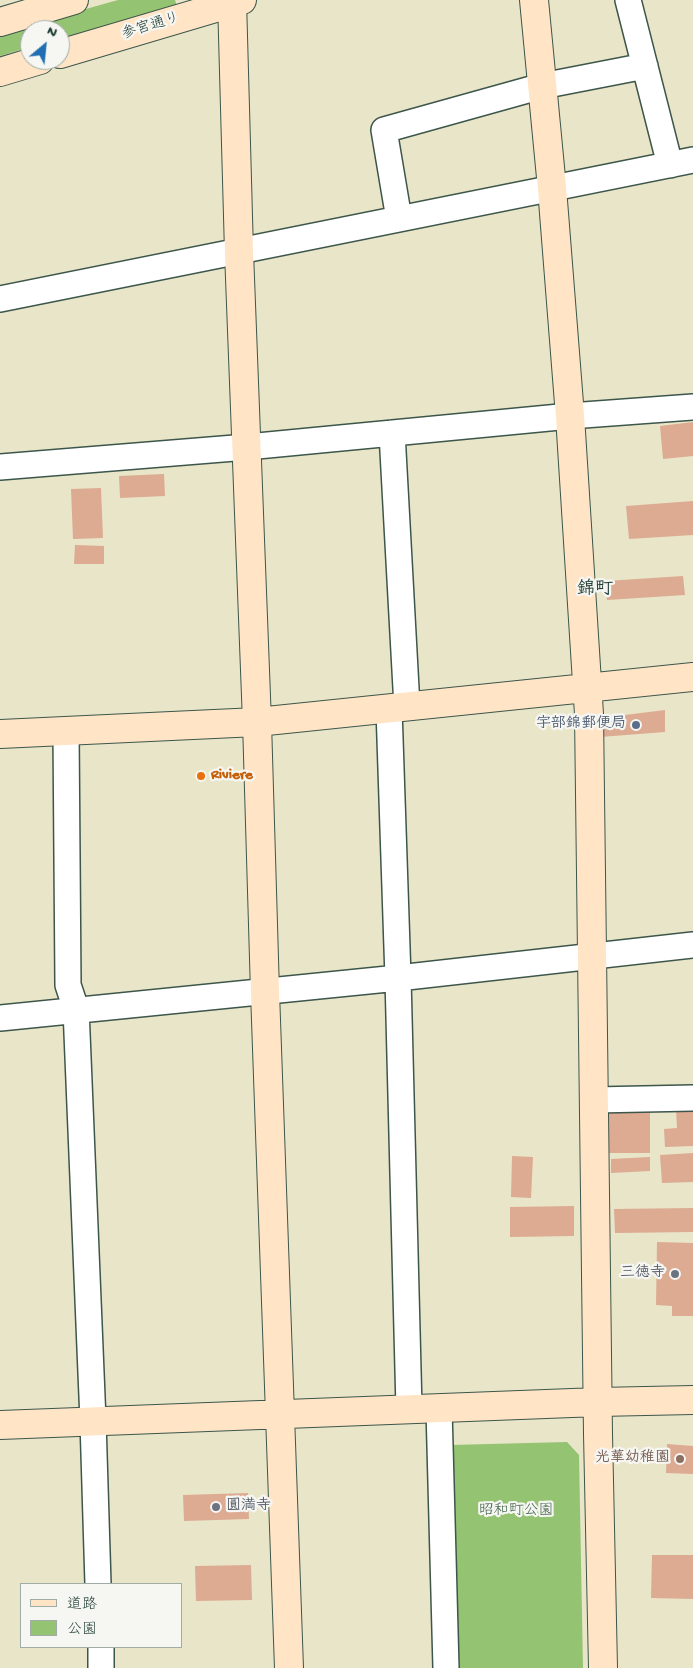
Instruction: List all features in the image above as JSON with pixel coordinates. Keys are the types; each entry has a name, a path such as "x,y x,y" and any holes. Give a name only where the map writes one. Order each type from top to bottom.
{"street":[{"path":"0,22 74,0"},
{"path":"534,0 552,188 570,416 588,688 602,1668"},
{"path":"0,299 682,162 645,66 628,0"},
{"path":"235,1 239,252 289,1668"},
{"name":"参宮通り","path":"70,51 235,1"},
{"path":"0,72 20,66"},
{"path":"399,219 384,130 542,86 645,66"},
{"path":"0,468 247,447 570,416 693,407"},
{"path":"392,432 398,708 398,978 409,1409"},
{"path":"0,734 257,722 693,677"},
{"path":"66,731 68,985 76,1009 98,1583"},
{"path":"0,1018 76,1009 265,992 693,946"},
{"path":"594,1100 693,1098"},
{"path":"0,1424 693,1400"},
{"path":"439,1409 446,1668"},
{"path":"100,1648 101,1668"}],"green space":[{"path":"118,0 175,0 177,6 70,36 70,20 46,20"},
{"path":"20,27 20,50 0,56 0,33"},
{"name":"昭和町公園","path":"567,1442 579,1455 583,1668 457,1668 451,1445"}],"building":[{"path":"693,422 693,456 663,459 660,426"},
{"path":"164,474 165,496 120,498 119,476"},
{"path":"101,488 103,538 73,539 71,489"},
{"path":"693,501 693,535 629,539 626,506"},
{"path":"75,545 104,546 104,564 74,564"},
{"path":"683,576 685,595 607,600 606,581"},
{"path":"665,710 665,732 600,737 603,729 617,716"},
{"path":"676,1109 693,1109 693,1146 665,1147 664,1129 677,1128"},
{"path":"609,1110 650,1110 650,1153 609,1153"},
{"path":"693,1153 693,1182 662,1183 660,1155"},
{"path":"512,1156 533,1157 531,1198 511,1197"},
{"path":"650,1157 650,1171 611,1173 611,1159"},
{"path":"574,1206 574,1236 510,1237 510,1207"},
{"path":"693,1208 693,1232 615,1233 614,1209"},
{"name":"三徳寺","path":"657,1242 693,1243 693,1316 672,1316 672,1306 656,1305"},
{"name":"光華幼稚園","path":"667,1444 693,1446 693,1474 666,1473"},
{"name":"圓満寺","path":"248,1493 249,1519 184,1521 183,1495"},
{"path":"652,1555 693,1555 693,1599 651,1598"},
{"path":"251,1565 252,1600 196,1601 195,1566"}],"place":[{"name":"宇部錦郵便局","path":"636,725"},
{"name":"Riviere","path":"201,776"},
{"name":"三徳寺","path":"675,1274"},
{"name":"光華幼稚園","path":"680,1459"},
{"name":"圓満寺","path":"216,1507"}],"district":[{"name":"錦町","path":"595,590"}]}
